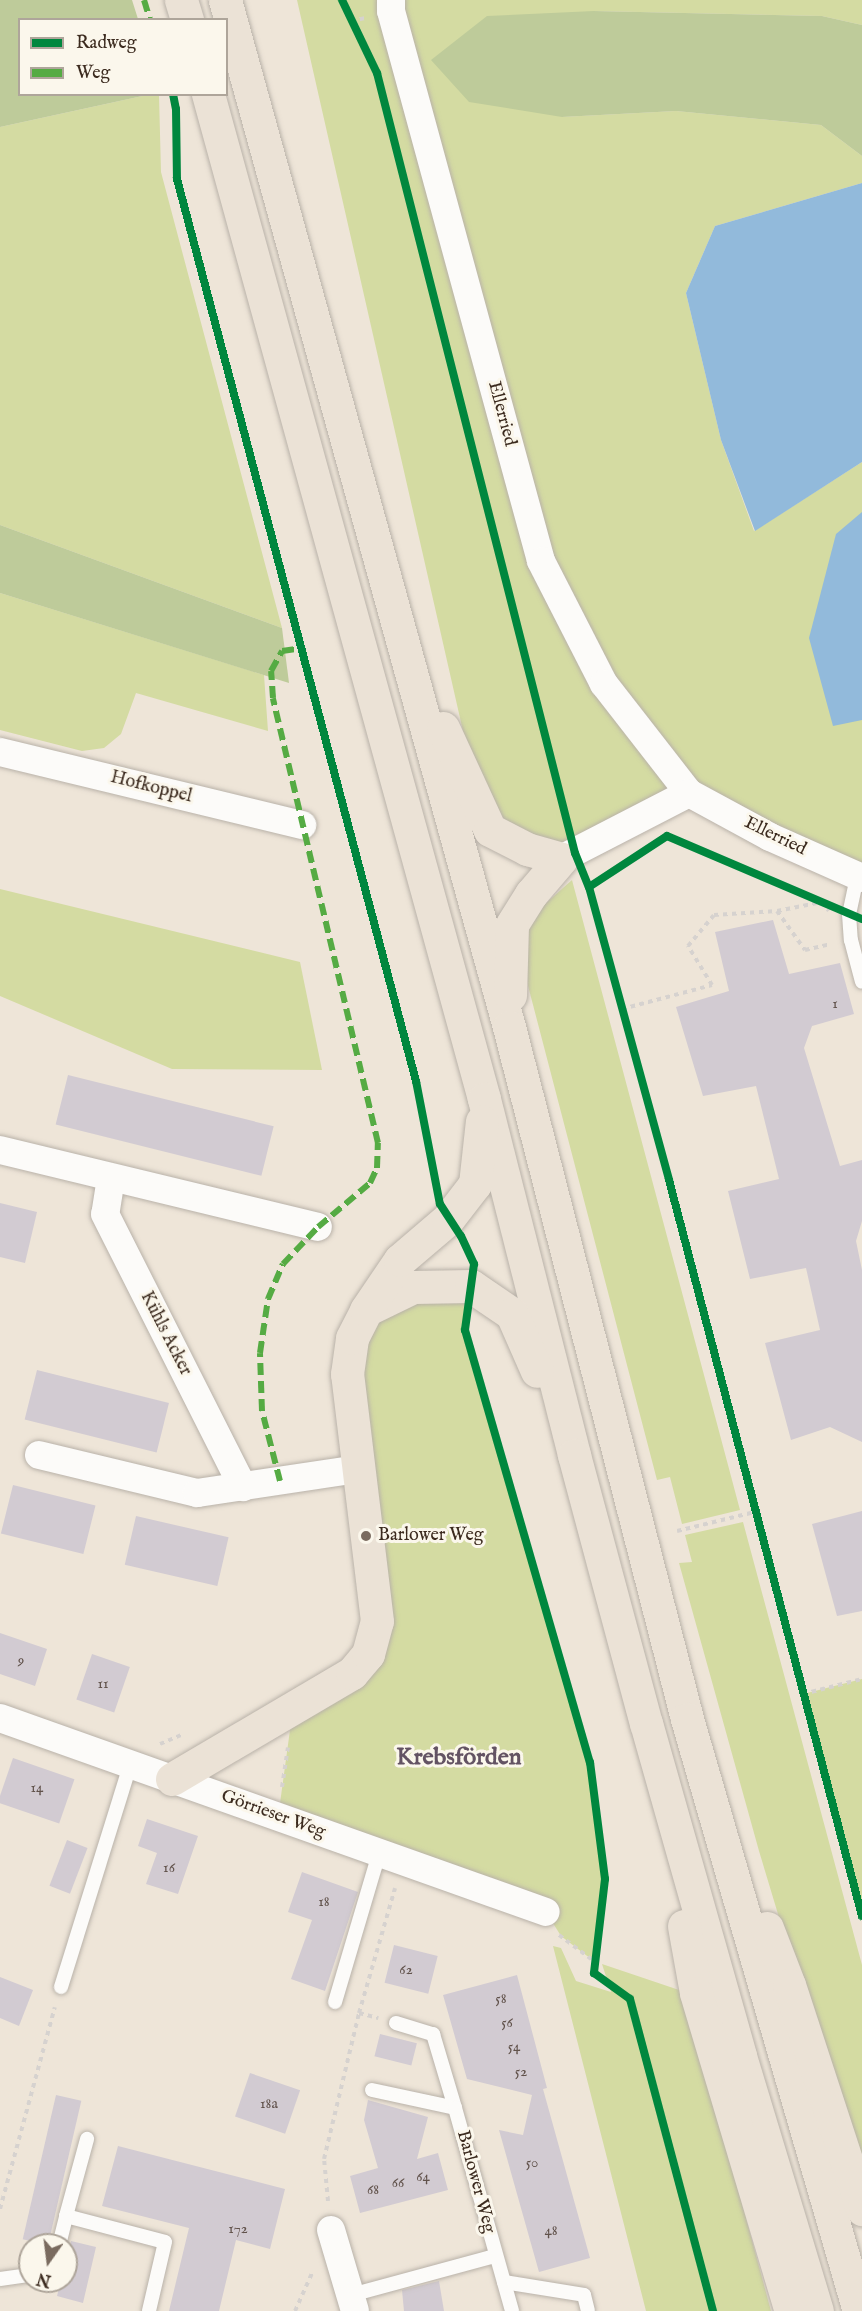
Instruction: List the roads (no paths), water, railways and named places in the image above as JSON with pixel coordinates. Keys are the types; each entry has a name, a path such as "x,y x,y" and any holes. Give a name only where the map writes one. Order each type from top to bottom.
{"highway":[{"path":"181,0 186,18"},
{"path":"225,0 509,1027 687,1719 859,2311"},
{"path":"208,96 484,1099 574,1455 646,1724 740,2056 817,2311"},
{"path":"398,625 490,830 527,849 561,859 531,894 512,925 509,1027"},
{"path":"172,1779 352,1673 368,1654 377,1622 347,1374 352,1338 366,1310 400,1260 448,1219 475,1184 484,1099"},
{"path":"366,1310 413,1287 471,1286 512,1314 574,1455"},
{"path":"687,1719 789,1985 862,2209"},
{"path":"646,1724 696,1993 791,2311"}],"street":[{"name":"Ellerried","path":"391,0 391,11 541,561 604,684 689,793 770,837 860,878"},
{"name":"Hofkoppel","path":"0,752 302,825"},
{"path":"561,859 689,793"},
{"path":"0,1150 318,1227"},
{"name":"Kühls Acker","path":"111,1178 105,1214 243,1487"},
{"path":"39,1455 196,1493 357,1469"},
{"name":"Görrieser Weg","path":"0,1718 546,1912"},
{"name":"Barlower Weg","path":"331,2230 353,2303"}],"lane":[{"path":"860,878 849,914 851,940 862,982"},
{"path":"61,1987 130,1765"},
{"path":"335,2002 391,1857"},
{"name":"Barlower Weg","path":"396,2023 433,2034 512,2311"},
{"name":"Barlower Weg","path":"372,2090 455,2108"},
{"path":"62,2233 87,2139"},
{"path":"66,2216 165,2242 149,2311"},
{"name":"Barlower Weg","path":"353,2303 495,2256"},
{"path":"0,2279 18,2277"},
{"path":"504,2282 584,2295 588,2311"}],"water":[{"path":"862,183 862,462 755,531 721,440 686,293 715,226"},
{"path":"862,512 862,720 833,726 809,638 836,534"}],"place":[{"name":"Barlower Weg","path":"366,1536"}],"district":[{"name":"Krebsförden","path":"459,1758"}]}
